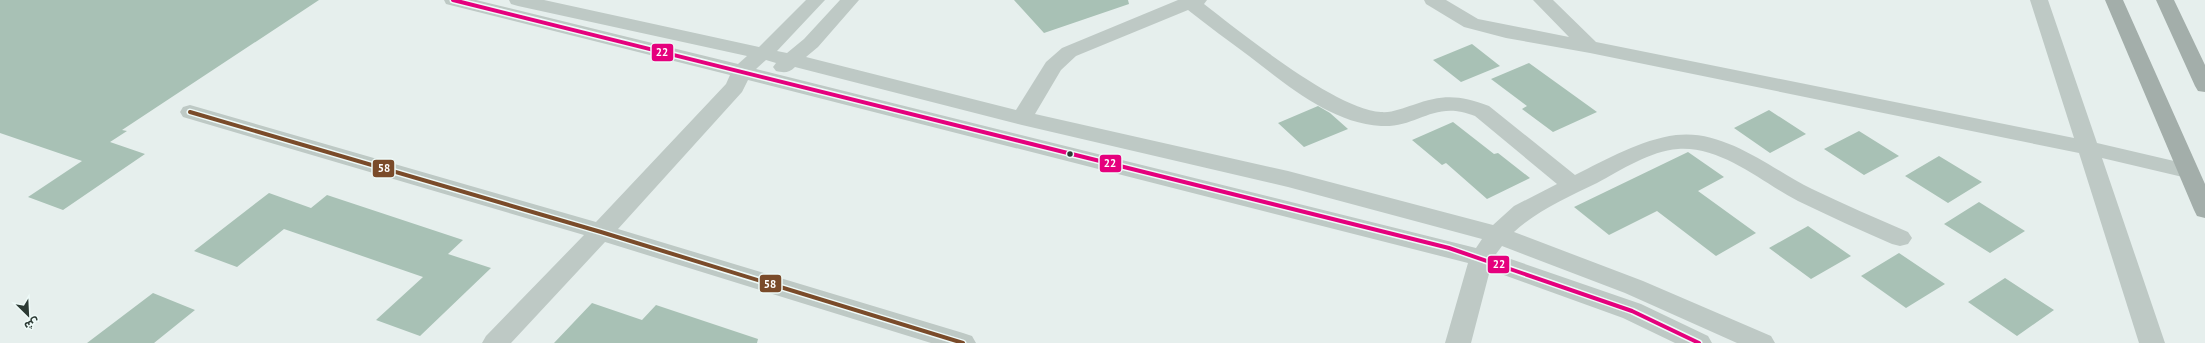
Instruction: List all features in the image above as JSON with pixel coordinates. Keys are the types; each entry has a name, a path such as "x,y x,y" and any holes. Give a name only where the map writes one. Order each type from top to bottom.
{"main road":[{"path":"2114,0 2205,210"},
{"path":"2165,0 2205,86"}],"street":[{"path":"453,0 739,79 769,78 1481,258 1632,311 1698,343"},
{"path":"518,0 792,60 1022,118 1288,179 1497,235 1634,287 1762,343"},
{"path":"495,343 601,232 761,54 777,41 816,0"},
{"path":"769,78 811,43 850,0"},
{"path":"1432,0 1456,8 1471,23 1506,32 1590,47 2089,148 2187,171"},
{"path":"1542,0 1590,47"},
{"path":"2039,0 2152,343"},
{"path":"1022,118 1053,66 1069,52 1192,1 1320,97 1362,116 1381,119 1404,117 1444,103 1465,104 1482,111 1573,184"},
{"path":"190,112 601,232 963,343"},
{"path":"1458,343 1481,258 1497,235 1522,212 1573,184 1658,146 1676,142 1693,141 1722,149 1793,189 1900,238"}],"building":[{"path":"0,0 319,0 122,130 127,131 110,142 145,154 63,210 28,197 82,161 0,133"},
{"path":"1014,0 1128,0 1129,4 1044,33"},
{"path":"1472,44 1500,66 1461,82 1433,60"},
{"path":"1529,63 1597,112 1553,132 1522,109 1527,106 1491,79"},
{"path":"1318,106 1330,113 1348,129 1304,147 1278,123"},
{"path":"1769,110 1806,134 1770,153 1734,128"},
{"path":"1453,122 1494,154 1498,153 1530,178 1487,199 1446,163 1442,165 1412,140"},
{"path":"1859,131 1899,156 1864,175 1824,149"},
{"path":"1688,152 1724,177 1698,191 1756,233 1716,256 1657,211 1609,235 1574,207"},
{"path":"1939,156 1982,182 1948,203 1905,176"},
{"path":"269,193 311,208 327,195 463,240 448,254 491,268 420,336 376,320 423,277 284,229 237,267 194,251"},
{"path":"1979,202 2025,231 1990,253 1944,224"},
{"path":"1808,226 1851,256 1811,279 1769,248"},
{"path":"1899,253 1945,284 1906,308 1861,276"},
{"path":"2005,278 2054,310 2017,336 1968,302"},
{"path":"153,293 195,310 154,343 87,343"},
{"path":"592,303 642,320 656,305 758,339 757,343 554,343"}],"transit line":[{"name":"22","path":"453,0 1449,248 1632,311 1699,343"},
{"name":"58","path":"190,112 601,232 963,343"}]}
